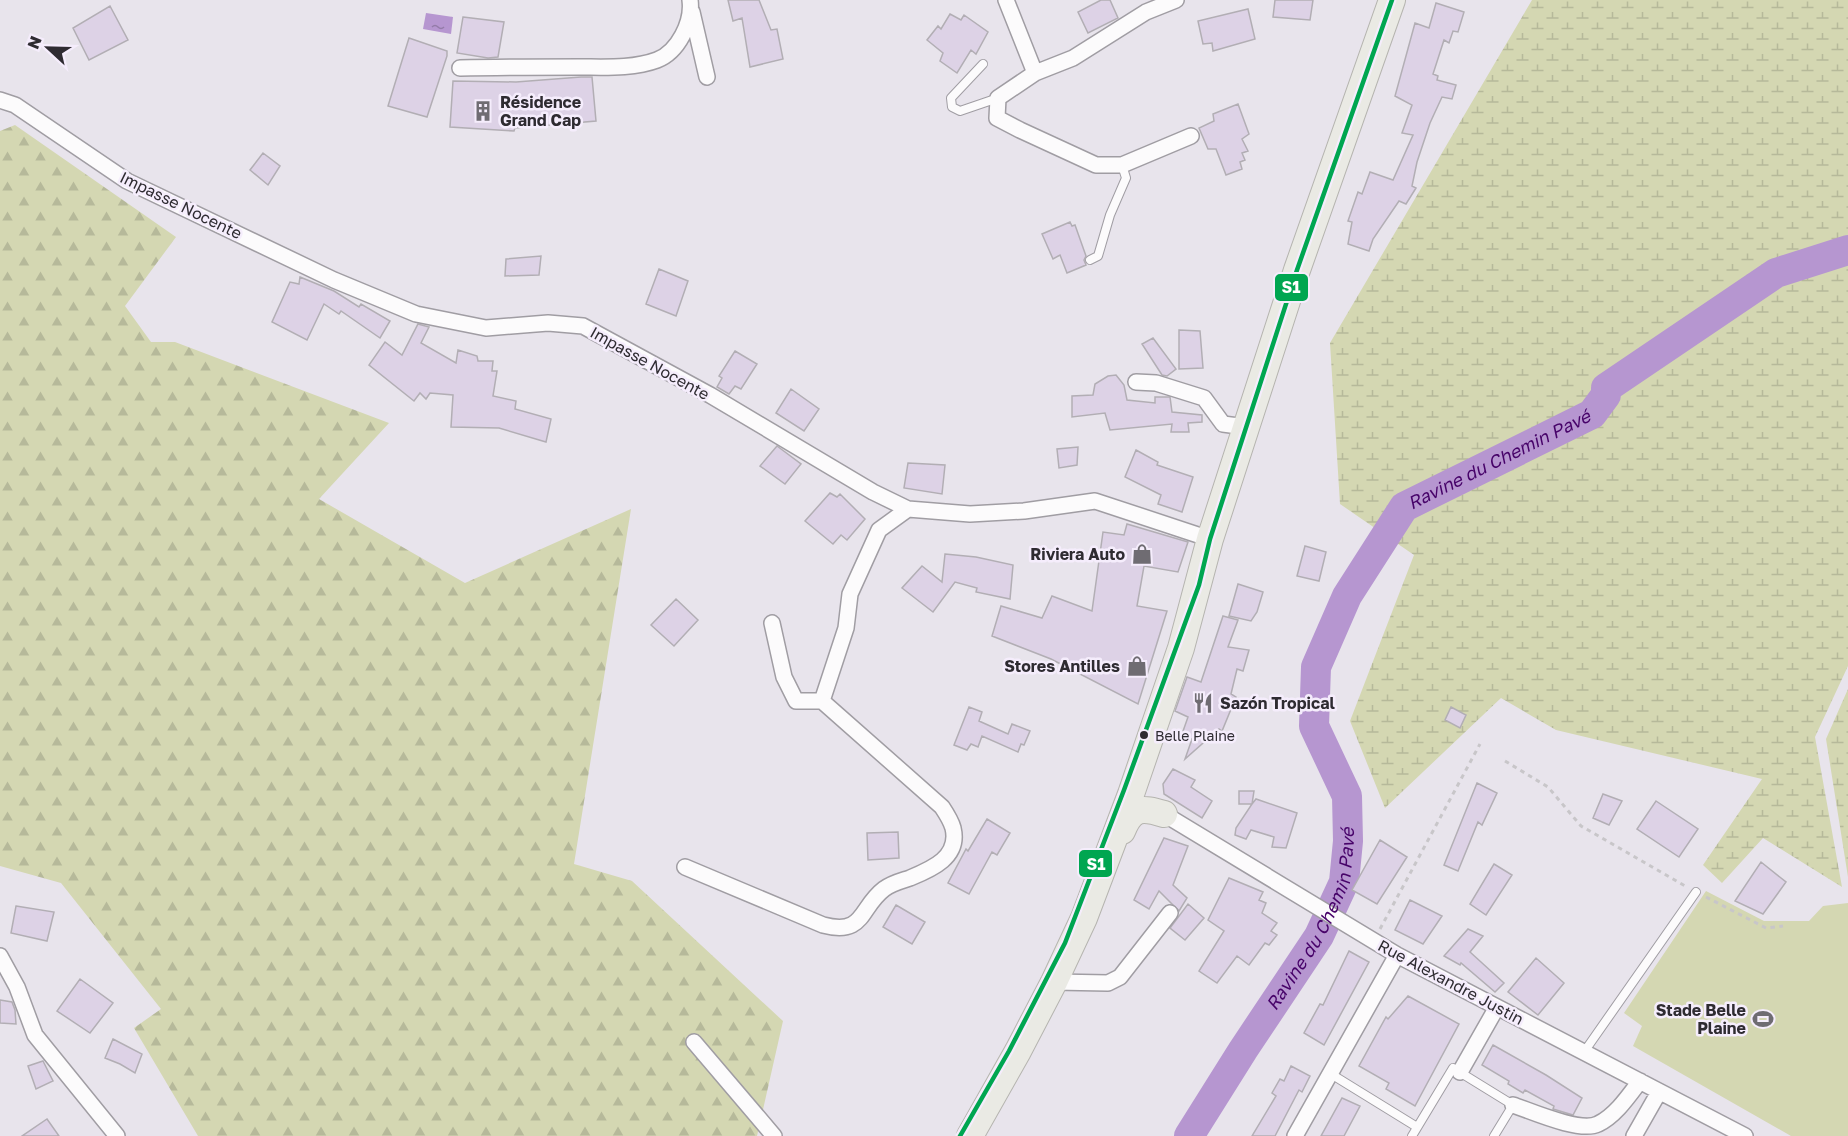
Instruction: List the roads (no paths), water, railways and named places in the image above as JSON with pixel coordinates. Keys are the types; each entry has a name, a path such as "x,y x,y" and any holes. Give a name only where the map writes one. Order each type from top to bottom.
{"highway":[{"path":"970,1136 1054,982 1084,918 1100,876 1181,648 1210,539 1297,270 1392,0"},
{"path":"960,1136 1009,1051 1065,943 1125,790 1199,585"},
{"path":"1148,744 1151,753 1144,772 1142,793 1145,799 1164,814"},
{"path":"1100,876 1106,871 1127,819 1132,813 1147,809 1164,814"}],"street":[{"path":"460,68 607,67 637,65 659,60 677,45 687,26 690,0"},
{"path":"690,0 707,77"},
{"path":"1176,0 1146,12 1073,58 1035,73 998,98 997,118 1096,165 1122,165 1191,136"},
{"path":"1006,1 1035,73"},
{"name":"Impasse Nocente","path":"0,100 15,105 127,181 334,280 416,314 486,328 548,323 583,326 710,395 873,492 909,509 970,514 1024,511 1095,501 1210,539"},
{"path":"1136,382 1156,382 1204,398 1223,424 1246,427"},
{"path":"822,701 846,628 850,594 869,551 879,530 909,509"},
{"path":"685,867 823,925 837,928 852,925 883,890 928,871 946,859 954,843 953,827 942,807 822,701 796,701 784,677 772,623"},
{"name":"Rue Alexandre Justin","path":"1164,814 1397,955 1745,1136"},
{"path":"1054,982 1108,983 1120,977 1170,913"},
{"path":"1295,1136 1397,955"},
{"path":"0,956 17,987 35,1035 117,1136"},
{"path":"1460,1072 1497,1007"},
{"path":"694,1042 774,1136"},
{"path":"1513,1105 1593,1131 1624,1103 1640,1082"},
{"path":"1634,1136 1659,1092"}],"lane":[{"path":"983,64 951,98 952,106 960,111 998,98"},
{"path":"1090,260 1098,256 1110,215 1126,178 1122,165"},
{"path":"1584,1052 1696,892"},
{"path":"1412,1136 1453,1068 1513,1105 1494,1136"},
{"path":"1331,1074 1417,1127"}],"water":[{"path":"426,13 453,17 451,34 423,29"}],"waterway":[{"name":"Ravine du Chemin Pavé","path":"1189,1136 1319,936 1344,882 1348,841 1347,796 1314,726 1316,667 1347,596 1404,507 1592,414 1606,395 1606,388 1776,273 1848,250"}],"place":[{"name":"Résidence Grand Cap","path":"483,111"},
{"name":"Riviera Auto","path":"1142,554"},
{"name":"Stores Antilles","path":"1137,666"},
{"name":"Sazón Tropical","path":"1203,703"},
{"name":"Belle Plaine","path":"1144,735"},
{"name":"Stade Belle Plaine","path":"1763,1019"}]}
